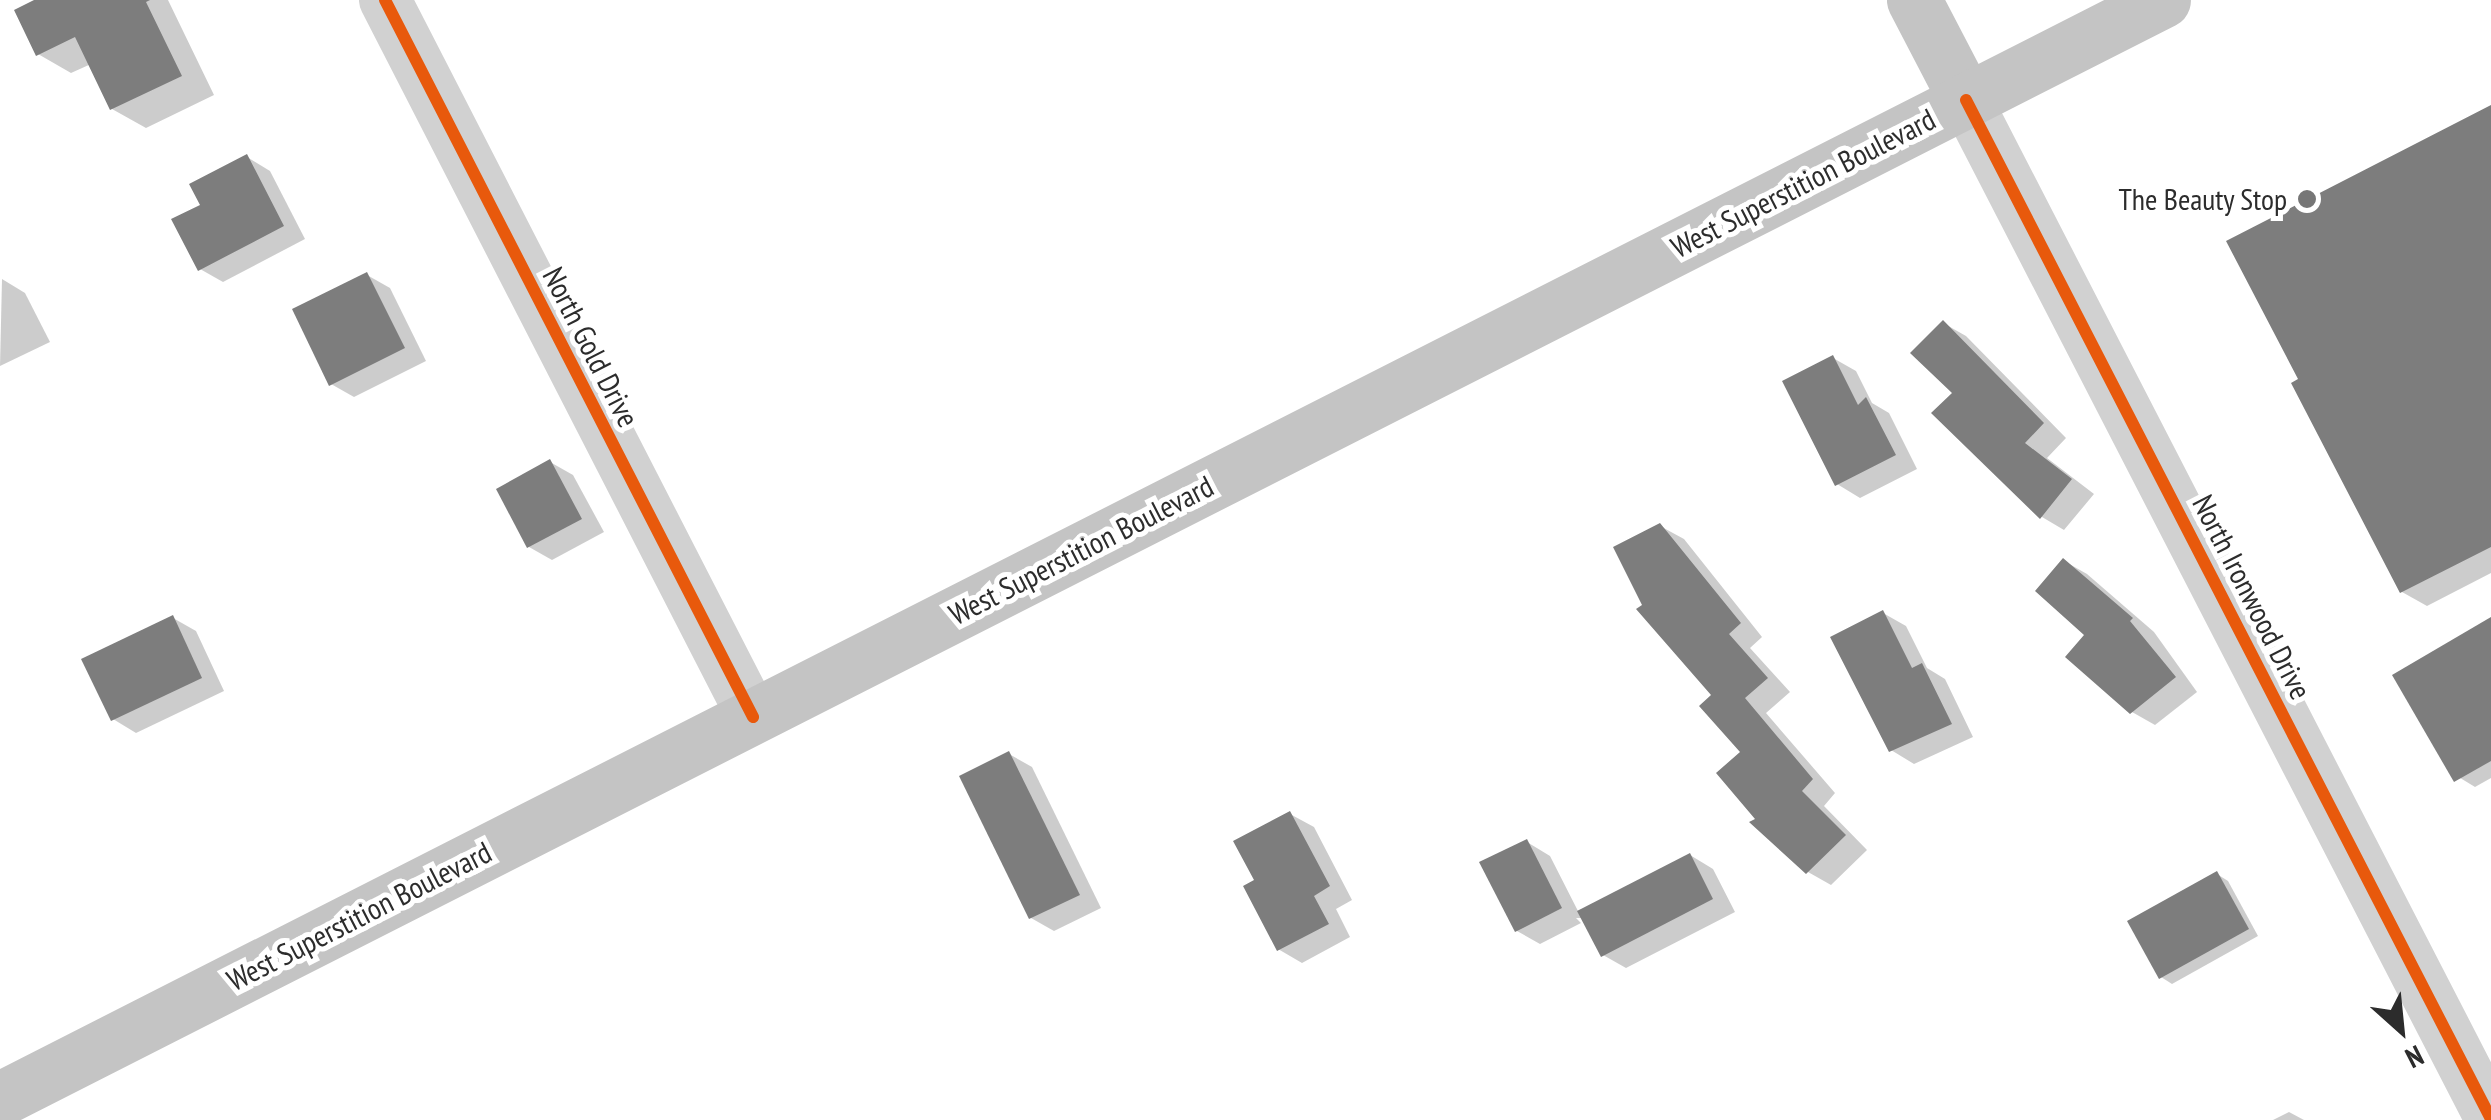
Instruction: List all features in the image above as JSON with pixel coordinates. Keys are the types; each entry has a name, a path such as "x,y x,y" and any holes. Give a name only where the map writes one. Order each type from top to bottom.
{"main road":[{"name":"North Ironwood Drive","path":"1914,0 1966,100"},
{"name":"West Superstition Boulevard","path":"0,1099 2162,0"}],"street":[{"name":"North Gold Drive","path":"385,0 753,716"},
{"name":"North Ironwood Drive","path":"1966,100 2491,1118"}],"building":[{"path":"34,0 150,0 146,2 182,76 110,110 75,37 36,56 14,10"},
{"path":"2491,105 2491,547 2400,593 2291,383 2298,379 2226,241"},
{"path":"247,154 284,226 198,271 171,219 200,205 189,184"},
{"path":"367,272 405,348 329,386 292,309"},
{"path":"1943,320 2044,423 2025,443 2072,479 2040,519 1931,413 1952,393 1910,353"},
{"path":"1833,355 1858,405 1866,397 1896,455 1835,486 1782,381"},
{"path":"550,459 582,519 527,548 496,489"},
{"path":"1660,523 1741,623 1729,634 1768,678 1745,698 1813,779 1802,791 1846,835 1806,874 1749,822 1755,819 1716,773 1740,752 1699,706 1711,695 1636,609 1642,605 1613,547"},
{"path":"2063,558 2133,618 2130,621 2176,677 2130,714 2065,657 2084,635 2035,591"},
{"path":"1883,610 1912,668 1922,663 1952,724 1889,752 1830,637"},
{"path":"173,615 202,678 111,721 81,659"},
{"path":"2491,617 2491,761 2454,782 2392,675"},
{"path":"1009,751 1080,895 1029,919 959,776"},
{"path":"1290,811 1330,886 1314,896 1329,924 1277,951 1243,886 1254,880 1233,841"},
{"path":"1527,839 1562,908 1515,932 1479,862"},
{"path":"1690,853 1713,899 1601,957 1577,911"},
{"path":"2217,871 2249,929 2159,979 2127,921"}],"cycle path":[{"path":"385,0 753,717"},
{"path":"1966,100 2491,1119"}],"place":[{"name":"The Beauty Stop","path":"2307,199"}]}
